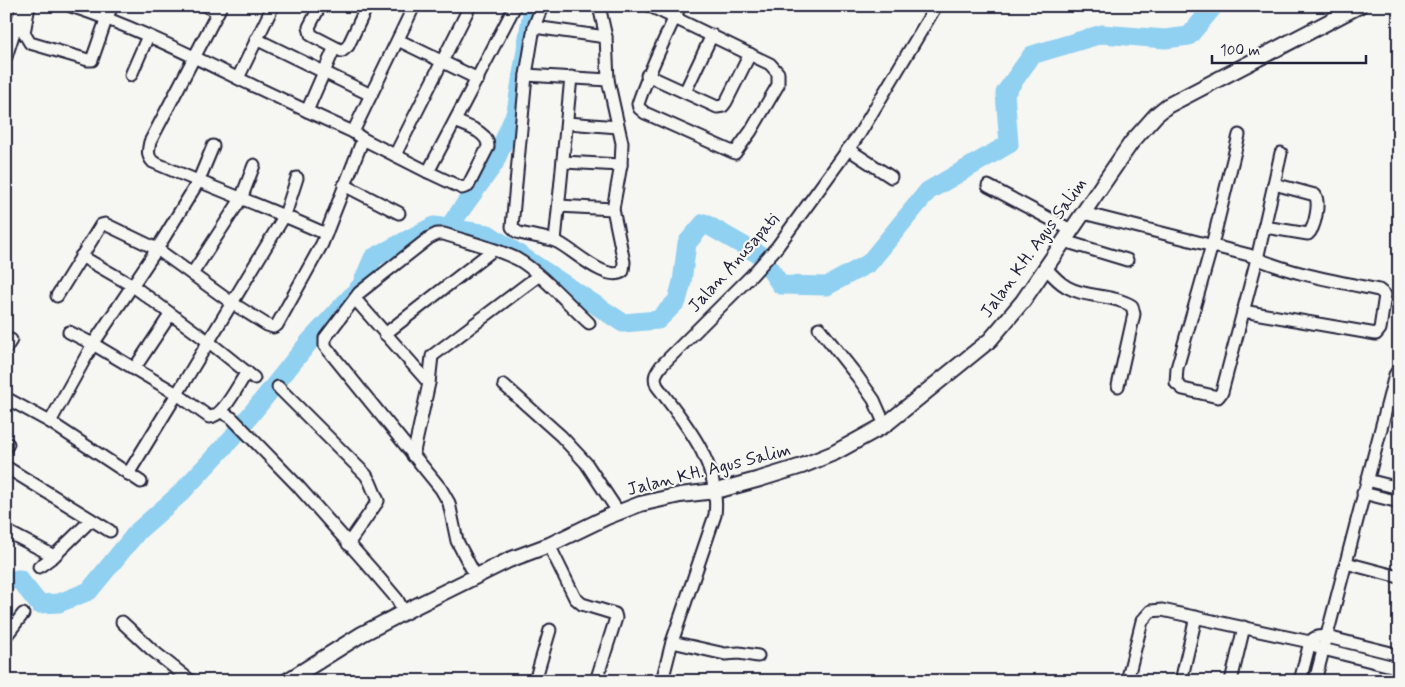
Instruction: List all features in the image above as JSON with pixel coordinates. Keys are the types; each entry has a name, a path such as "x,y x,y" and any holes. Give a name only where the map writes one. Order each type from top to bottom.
{"street":[{"path":"6,57 22,6"},
{"path":"30,6 24,33 30,43 88,60 92,60 112,6"},
{"path":"71,6 107,17 196,56 238,78 353,132 395,156 459,187 468,186 488,146 488,142 485,136 455,121"},
{"path":"206,6 219,9 150,142 148,150 150,159 198,182 285,215 326,234"},
{"path":"238,78 273,6"},
{"path":"320,6 309,27 309,32 313,37 342,51 345,49 367,6"},
{"path":"353,132 414,6"},
{"path":"395,156 470,6"},
{"path":"428,172 515,6"},
{"path":"542,6 534,27 526,74 512,226 517,232 555,241 596,268 609,273 621,273 624,262 613,209 621,165 622,143 608,80 606,36 599,6"},
{"path":"650,6 678,12 712,35 770,64 778,72 778,85 735,154 641,111 638,104 648,75 678,12"},
{"name":"Jalan Anusapati","path":"716,490 709,468 697,442 657,386 654,378 661,366 752,275 777,247 860,133 936,6"},
{"name":"Jalan KH. Agus Salim","path":"287,681 362,634 509,560 549,545 640,504 716,490 802,466 834,453 885,425 990,340 1023,301 1131,143 1161,110 1359,6"},
{"path":"534,27 606,36"},
{"path":"685,92 712,35"},
{"path":"130,75 148,36"},
{"path":"256,38 371,95"},
{"path":"398,40 478,79"},
{"path":"307,111 334,48"},
{"path":"648,75 717,106 723,106 750,54"},
{"path":"526,74 608,80"},
{"path":"555,241 571,77"},
{"path":"567,123 618,126"},
{"path":"1239,135 1212,245 1177,368 1175,380 1178,386 1183,389 1220,396 1257,259 1282,152"},
{"path":"57,296 101,225 105,224 157,249 232,303 270,326 276,325 322,244 363,139"},
{"path":"50,422 93,344 157,249 198,182 213,146"},
{"path":"848,150 891,177"},
{"path":"563,162 621,165"},
{"path":"192,274 241,199 254,166"},
{"path":"128,474 285,215 297,178"},
{"path":"1264,227 1308,234 1314,221 1318,202 1314,195 1274,184"},
{"path":"344,185 399,213"},
{"path":"988,186 1068,235 1127,260"},
{"path":"559,206 613,209"},
{"path":"1083,213 1212,245 1301,274 1383,292 1386,296 1380,329 1376,334 1243,312"},
{"path":"476,577 457,541 449,503 441,489 324,344 325,338 329,330 359,293 429,238 437,234 444,234 518,260 538,276 589,324"},
{"path":"385,334 493,250"},
{"path":"69,332 93,344 177,394 209,417 214,417 221,412 250,375 133,286 81,256"},
{"path":"1046,268 1057,280 1070,289 1124,302 1132,306 1134,314 1118,386"},
{"path":"416,369 538,276"},
{"path":"354,299 429,383"},
{"path":"134,369 170,315"},
{"path":"819,328 874,400 885,425"},
{"path":"413,456 429,383 432,356"},
{"path":"1315,681 1367,480 1399,369"},
{"path":"504,385 561,436 586,463 619,513"},
{"path":"278,387 366,475 373,488 378,501 348,544"},
{"path":"6,398 50,422 141,482"},
{"path":"221,412 232,418 296,485 388,587 404,612"},
{"path":"6,467 110,532"},
{"path":"1367,480 1399,488"},
{"path":"662,681 672,642 715,514 716,490"},
{"path":"1364,494 1399,502"},
{"path":"39,567 54,556 91,520"},
{"path":"6,531 54,556"},
{"path":"549,545 575,598 582,604 614,614 616,618 596,681"},
{"path":"1346,563 1399,577"},
{"path":"1127,681 1142,621 1151,611 1162,610 1244,627 1399,668"},
{"path":"6,636 23,614"},
{"path":"1181,681 1196,617"},
{"path":"122,622 190,681"},
{"path":"1231,681 1244,627"},
{"path":"534,681 550,630"},
{"path":"1300,681 1310,644 1314,638 1319,636 1399,655"},
{"path":"672,642 725,654 739,653 758,656"}],"waterway":[{"path":"448,228 494,164 516,112 533,6"},
{"path":"6,581 19,579 39,604 59,603 89,591 138,531 181,493 232,438 310,341 361,286 373,258 434,226 488,234 623,323 658,320 677,301 682,282 687,243 704,223 760,255 781,285 827,286 869,263 928,191 1009,144 1005,93 1032,55 1102,34 1165,39 1189,36 1214,6"}]}
